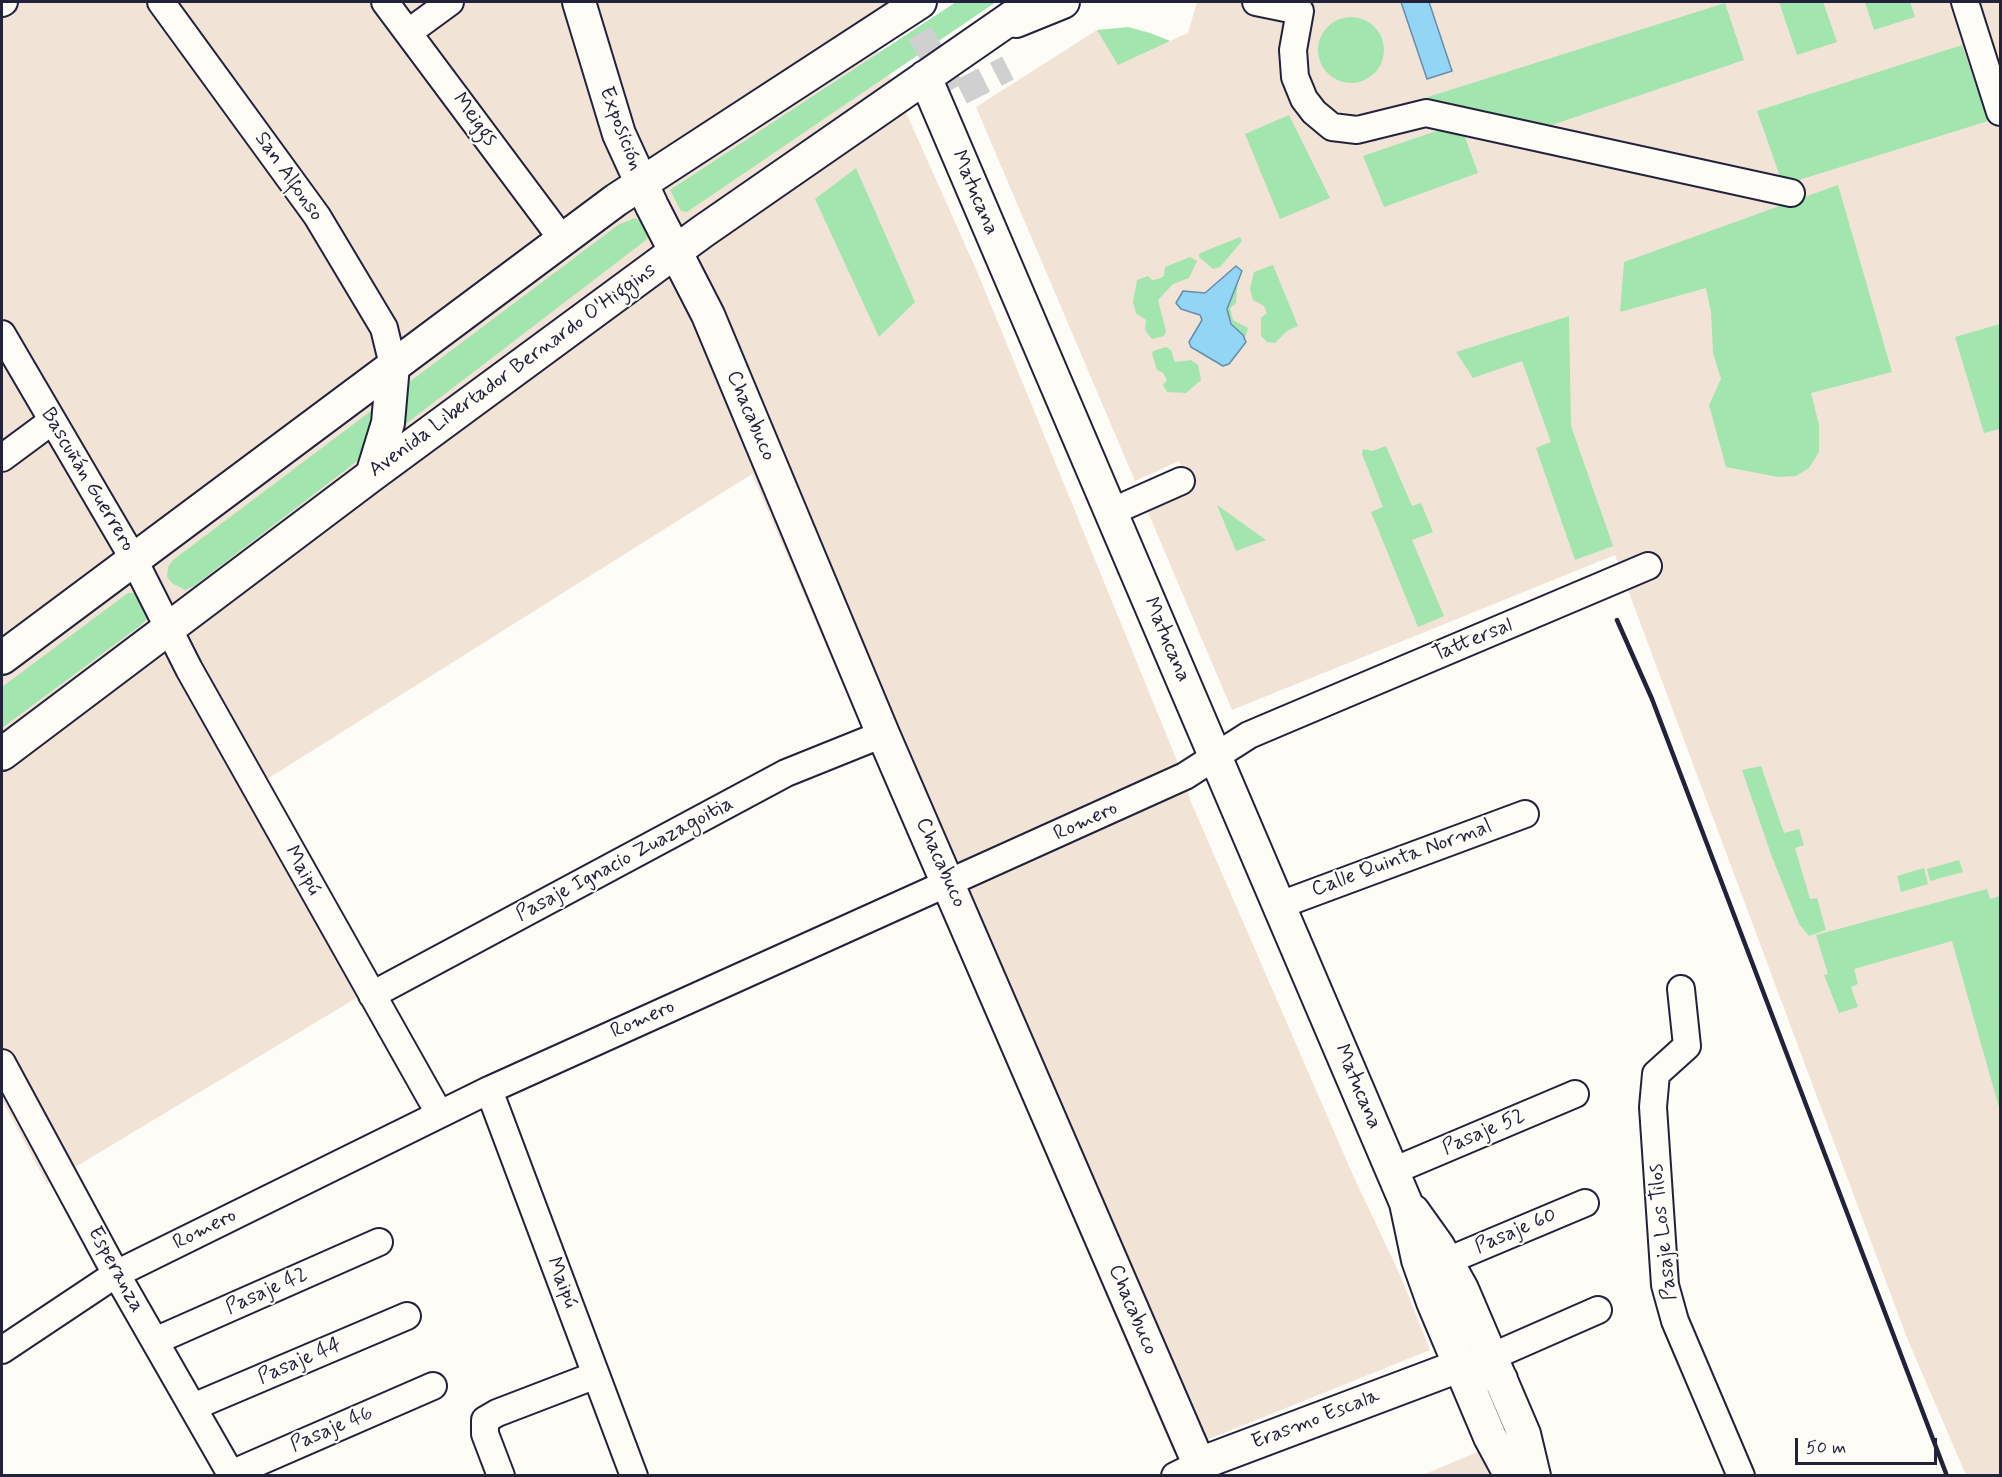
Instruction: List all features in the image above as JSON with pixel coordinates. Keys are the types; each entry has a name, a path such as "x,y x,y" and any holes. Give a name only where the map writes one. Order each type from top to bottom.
{"main road":[{"name":"Exposición","path":"579,2 610,109 641,183 676,251"},
{"path":"2,658 562,239 641,183 920,2"},
{"name":"Avenida Libertador Bernardo O'Higgins","path":"2,754 372,475 676,251 1034,2"},
{"path":"993,31 1063,2"},
{"name":"Matucana","path":"925,77 1393,1171 1406,1203 1425,1281 1490,1437 1511,1476"},
{"name":"Chacabuco","path":"676,251 708,315 883,734 949,884 1192,1472"},
{"path":"372,475 388,423 393,365"},
{"name":"Matucana","path":"1406,1203 1447,1261 1524,1434 1534,1476"},
{"path":"1459,1366 1496,1368"},
{"name":"Erasmo Escala","path":"1192,1472 1459,1366"}],"street":[{"name":"San Alfonso","path":"161,2 317,216 381,321 393,365"},
{"name":"Meiggs","path":"385,2 562,239"},
{"path":"409,32 450,2"},
{"path":"1256,2 1300,11 1293,50 1295,77 1304,99 1314,112 1332,127 1357,130 1426,113 1791,193"},
{"path":"1965,2 2001,112"},
{"name":"Bascuñán Guerrero","path":"2,334 133,558 169,627"},
{"path":"2,458 52,421"},
{"path":"1111,512 1181,481"},
{"name":"Tattersal","path":"1296,714 1648,566"},
{"name":"Maipú","path":"169,627 189,669 439,1113"},
{"name":"Romero","path":"2,1350 117,1274 439,1113 1185,776 1249,735 1296,714"},
{"name":"Pasaje Ignacio Zuazagoitia","path":"372,995 786,773 883,734"},
{"name":"Calle Quinta Normal","path":"1280,905 1525,814"},
{"name":"Pasaje Los Tilos","path":"1681,989 1686,1046 1656,1074 1653,1107 1665,1286 1676,1321 1741,1476"},
{"name":"Esperanza","path":"2,1063 117,1274 232,1475"},
{"name":"Maipú","path":"489,1090 634,1476"},
{"name":"Pasaje 52","path":"1393,1171 1575,1094"},
{"name":"Pasaje 60","path":"1447,1261 1586,1203"},
{"name":"Pasaje 42","path":"155,1341 379,1242"},
{"path":"1496,1368 1598,1310"},
{"name":"Pasaje 44","path":"193,1407 407,1316"},
{"path":"501,1476 483,1429 485,1420 497,1413 596,1375"},
{"name":"Pasaje 46","path":"232,1475 433,1386"}],"shaded area":[{"path":"2,2 906,2 867,25 979,276 1180,768 1191,802 1352,1173 1400,1275 1430,1350 1174,1453 752,474 245,793 363,994 47,1184 2,1100"},
{"path":"1197,2 2000,2 2000,1475 1966,1475 1907,1338 1615,555 1232,710 1147,510 1192,491 1179,461 1135,481 976,107 1097,30 1150,33 1170,41 1188,33"},
{"path":"1480,1451 1490,1475 1420,1476"}],"green space":[{"path":"956,2 996,2 687,212 681,211 670,190"},
{"path":"1779,2 1823,2 1837,42 1797,55"},
{"path":"1865,2 1910,2 1915,17 1874,30"},
{"path":"1725,3 1744,60 1549,126 1412,102"},
{"path":"1344,17 1358,17 1370,22 1379,31 1384,50 1382,63 1375,74 1358,83 1344,83 1332,78 1323,69 1318,57 1318,43 1323,31 1332,22"},
{"path":"1128,27 1170,41 1118,65 1097,30"},
{"path":"1962,45 1988,121 1783,185 1757,111"},
{"path":"1289,115 1330,198 1280,219 1245,134"},
{"path":"1460,123 1478,173 1384,207 1363,156"},
{"path":"856,168 915,302 879,337 815,199"},
{"path":"1838,185 1892,372 1811,393 1819,425 1819,452 1809,468 1796,476 1778,477 1726,467 1709,405 1721,379 1713,353 1711,312 1706,288 1620,312 1624,262"},
{"path":"635,218 647,225 650,234 646,240 194,586 185,590 172,583 167,577 168,567 173,560 618,225"},
{"path":"1240,237 1242,241 1220,267 1213,269 1199,257 1199,254 1205,251"},
{"path":"1190,257 1197,261 1189,278 1173,284 1158,300 1166,331 1164,336 1152,339 1145,330 1146,320 1136,313 1133,302 1137,280 1148,276 1152,280 1158,279 1164,276 1165,267"},
{"path":"1273,265 1298,326 1287,331 1275,343 1267,342 1261,336 1261,318 1267,313 1264,306 1253,300 1250,289 1254,272"},
{"path":"1238,279 1236,303 1230,308 1233,320 1248,328 1245,338 1231,324 1227,309"},
{"path":"1569,316 1571,426 1613,546 1575,560 1536,448 1551,442 1522,361 1473,378 1456,352"},
{"path":"2000,324 2000,429 1984,433 1955,337"},
{"path":"1166,347 1171,350 1175,362 1191,360 1198,365 1201,380 1186,393 1167,392 1163,385 1167,380 1163,373 1157,370 1152,354 1153,351"},
{"path":"1386,446 1412,506 1421,503 1433,532 1412,540 1444,616 1418,627 1371,512 1383,507 1362,454 1363,449 1372,451"},
{"path":"1217,505 1266,540 1236,551"},
{"path":"128,593 134,593 146,612 147,619 2,728 2,687"},
{"path":"1761,766 1784,833 1799,829 1804,845 1795,848 1810,899 1817,898 1826,930 1809,936 1799,924 1772,857 1742,770"},
{"path":"1959,860 1963,872 1930,881 1927,869"},
{"path":"1924,868 1928,884 1901,892 1897,876"},
{"path":"1987,889 1990,899 2000,896 2000,1111 1952,941 1854,969 1858,984 1851,987 1858,1007 1839,1013 1824,975 1828,974 1816,935"}],"water":[{"path":"1401,2 1429,2 1452,71 1427,79"},
{"path":"1236,266 1242,271 1227,309 1231,324 1243,335 1246,342 1229,364 1223,366 1191,347 1189,342 1202,320 1200,315 1181,309 1176,303 1183,291 1205,293"}],"tunnel":[{"path":"920,33 955,95 1008,68"}],"railway":[{"path":"1617,620 1652,699 1947,1476"}]}
